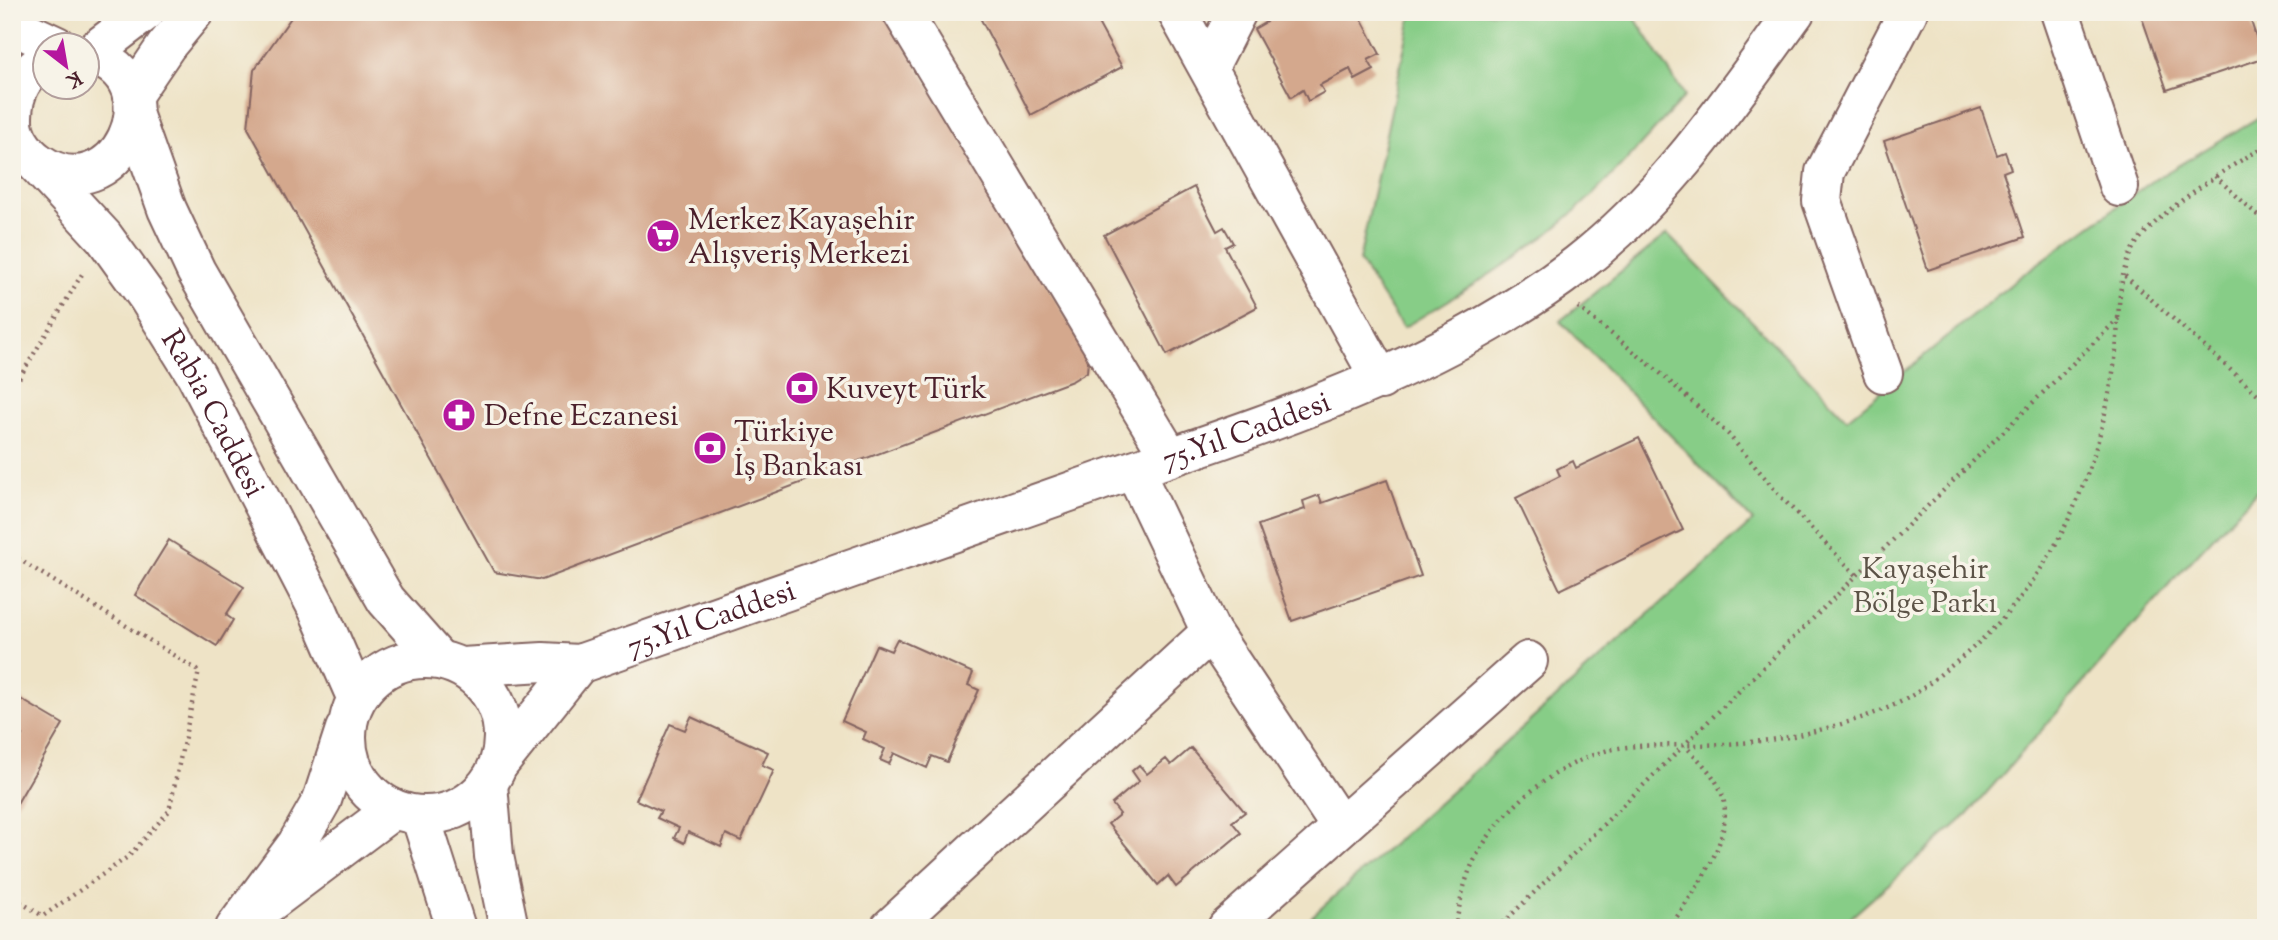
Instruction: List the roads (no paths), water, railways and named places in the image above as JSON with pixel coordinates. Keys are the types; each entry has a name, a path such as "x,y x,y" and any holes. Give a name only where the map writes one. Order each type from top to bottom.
{"street":[{"path":"102,37 145,12"},
{"path":"32,69 20,83 13,101 12,121 20,144 47,168 66,174 95,169 120,152 130,135 133,106 166,46 194,12"},
{"path":"902,12 1170,457"},
{"path":"1177,12 1381,380"},
{"path":"1209,67 1237,12"},
{"name":"75.Yıl Caddesi","path":"579,664 1134,470 1381,380 1447,346 1550,284 1623,226 1689,155 1795,12"},
{"path":"1883,373 1822,201 1825,172 1908,12"},
{"path":"2060,12 2119,187"},
{"path":"12,25 32,33"},
{"name":"Rabia Caddesi","path":"102,60 109,63 123,77 167,209 196,271 386,600 450,663 479,679 493,697 502,718 504,741 494,774 494,856 509,928"},
{"name":"Rabia Caddesi","path":"20,144 104,237 148,298 196,375 318,610 352,709 347,748 355,774 372,795 407,812"},
{"path":"1134,470 1211,632 1340,826"},
{"path":"890,928 1211,632"},
{"path":"1227,928 1528,661"},
{"path":"236,928 297,844 321,800 352,709 382,671 400,662 579,664"},
{"path":"236,928 407,812 458,808 474,798 579,664"},
{"path":"407,812 456,928"}],"place":[{"name":"Merkez Kayaşehir Alışveriş Merkezi","path":"663,236"},
{"name":"Kuveyt Türk","path":"802,388"},
{"name":"Defne Eczanesi","path":"459,415"},
{"name":"Türkiye İş Bankası","path":"710,448"}],"park label":[{"name":"Kayaşehir Bölge Parkı","path":"1925,585"}]}
